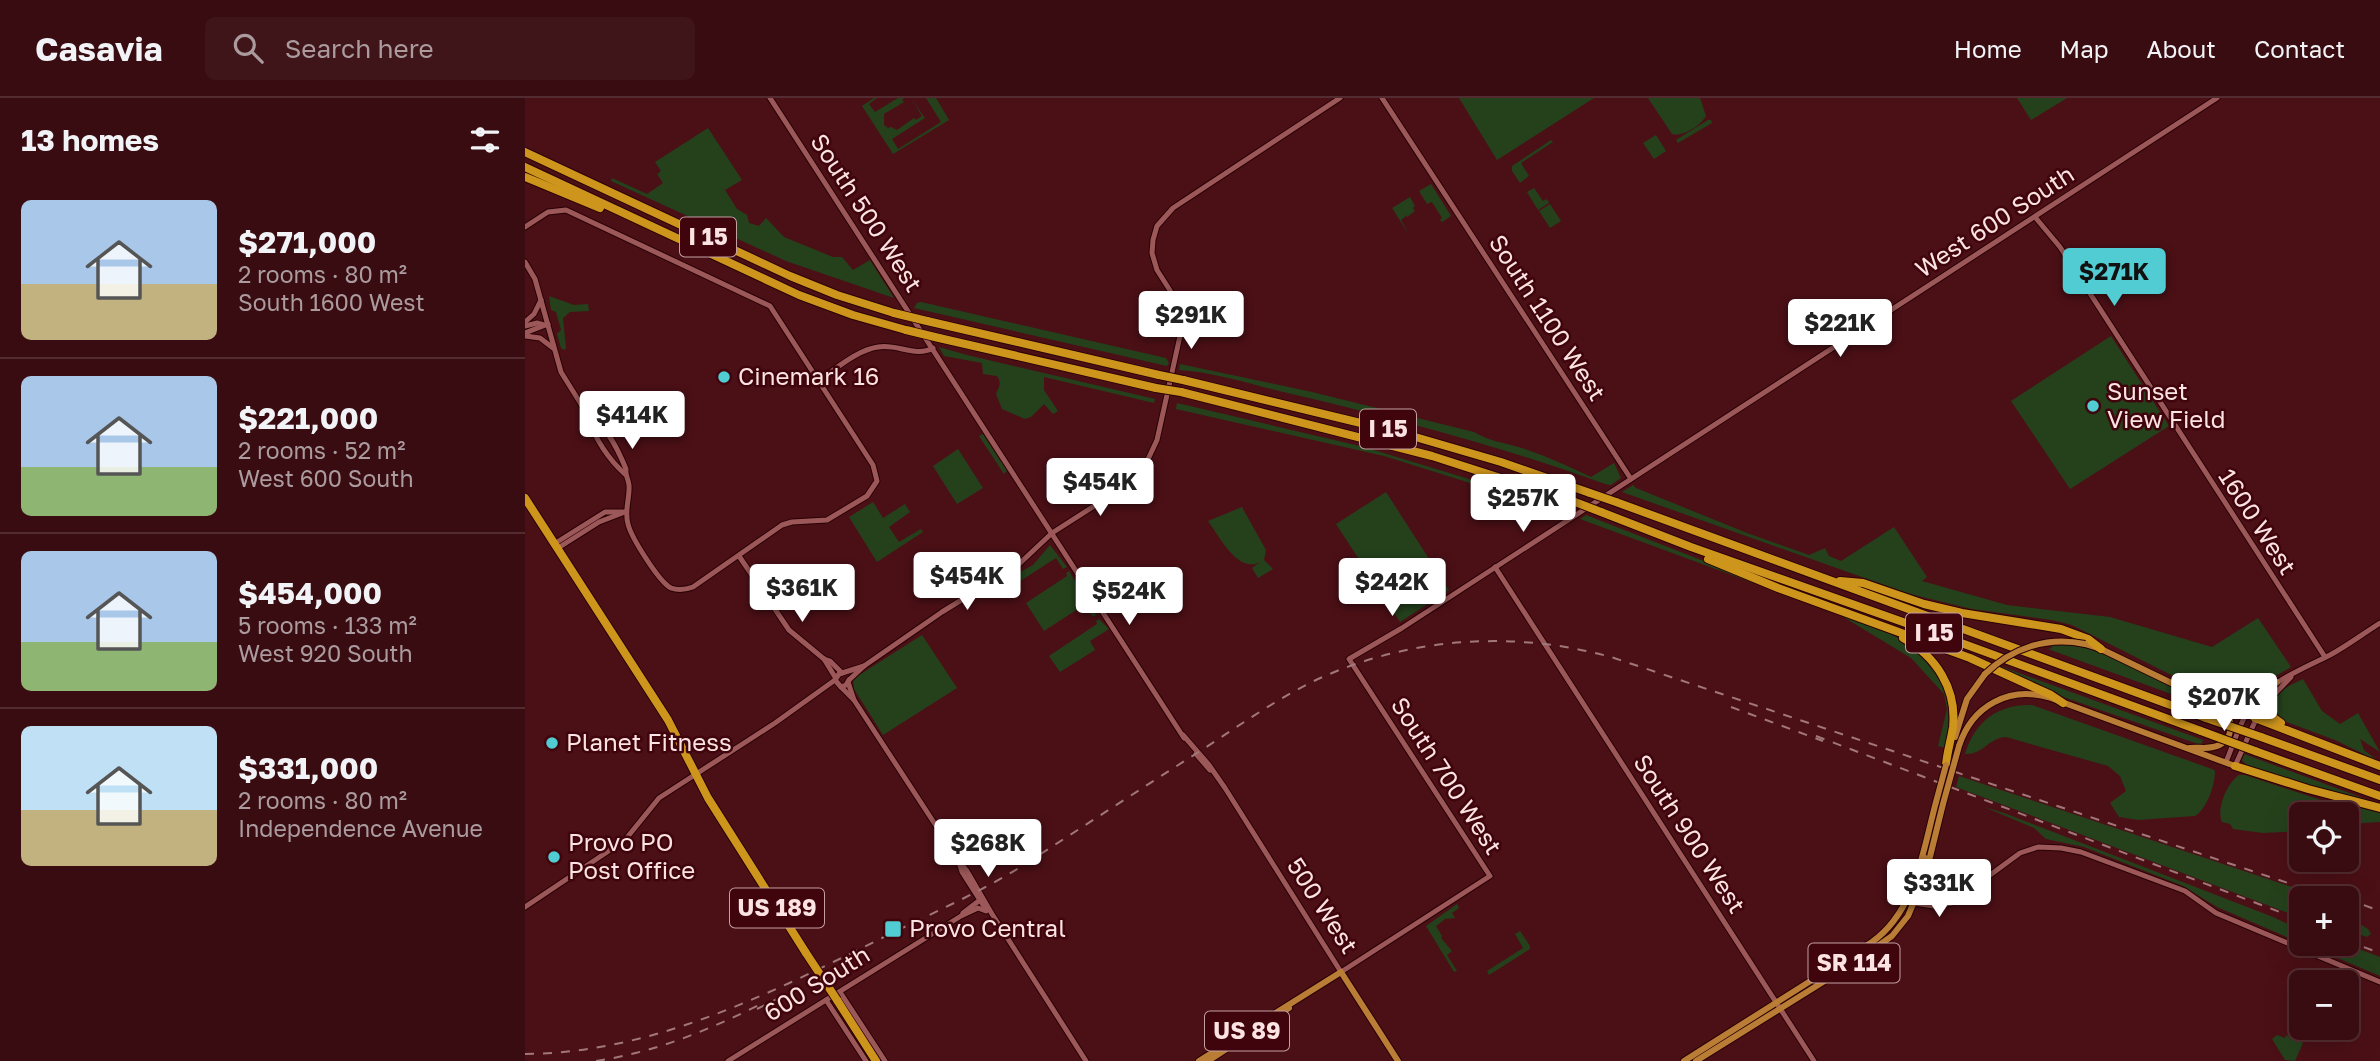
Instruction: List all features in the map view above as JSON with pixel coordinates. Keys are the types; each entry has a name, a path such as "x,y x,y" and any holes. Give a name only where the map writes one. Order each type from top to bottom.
{"highway":[{"name":"I 15","path":"525,152 790,276 837,295 927,321 1159,375 1172,374 1182,380 1398,432 1501,462 2380,780"},
{"name":"I 15","path":"525,167 806,298 866,319 1181,392 1432,456 1575,502 1691,547 2380,796"},
{"path":"525,177 652,227"},
{"name":"US 189","path":"525,498 668,720 730,834 806,953 838,996 876,1061"},
{"path":"1691,547 1704,557 1741,573 1982,663 2063,703"},
{"path":"1833,582 1863,583 1924,604 1962,613 2061,629 2088,639 2101,649"},
{"path":"1865,620 1915,645 1939,670 1949,690 1953,708 1954,745 1946,765"},
{"path":"2269,698 2270,715 2289,730"},
{"path":"2255,718 2380,766"},
{"path":"2231,764 2308,789 2380,808"}],"main road":[{"name":"SR 114","path":"1696,1061 1879,936 1895,919 1908,897 1938,804 1965,704 1985,674 2010,654 2033,645 2059,641 2085,644 2188,691 2215,697 2253,693 2277,682"},
{"path":"2188,691 2255,718"},
{"name":"SR 114","path":"1954,745 1976,714 2000,699 2012,695 2033,694 2231,764"},
{"path":"2188,748 2212,748 2227,739 2231,730 2230,720 2220,704"},
{"name":"SR 114","path":"1684,1061 1879,947 1901,926 1915,903 1926,873 1946,765"},
{"path":"1879,936 1888,933 1909,906 1915,903"},
{"name":"US 89","path":"1199,1061 1341,972"},
{"name":"500 West","path":"1341,972 1398,1061"},
{"name":"US 89","path":"1209,1061 1295,1002"}],"street":[{"name":"South 500 West","path":"770,98 1183,735 1205,766 1213,771"},
{"path":"525,907 625,840 652,804 817,695 838,683 849,681 864,666 942,612 1018,565 1052,533 1127,485 1143,470 1157,440 1182,320 1178,303 1153,259 1153,240 1157,226 1173,208 1340,98"},
{"name":"South 1100 West","path":"1382,98 1631,480"},
{"name":"West 600 South","path":"1351,660 2217,98"},
{"path":"525,227 548,212 566,211 770,306 875,468 875,486 867,496 830,519 822,522 787,523 693,587 674,589 661,579 632,534 627,523 629,489 625,474 599,440 589,417 563,376 546,325 535,278 525,262"},
{"name":"1600 West","path":"2035,216 2060,247 2325,657"},
{"path":"525,324 541,300"},
{"path":"525,324 546,325"},
{"path":"525,335 546,325"},
{"path":"525,335 540,338 555,350"},
{"path":"819,380 870,348 883,346 919,352 933,348"},
{"path":"556,546 596,516 613,511 626,512"},
{"path":"556,546 599,522 626,512"},
{"path":"739,556 789,630 824,659 838,683 854,699 976,884 989,913"},
{"name":"South 900 West","path":"1495,568 1814,1061"},
{"name":"SR 114","path":"2277,682 2291,677 2380,623"},
{"path":"824,659 830,660 849,681 854,699"},
{"name":"South 700 West","path":"1341,972 1490,876 1351,660"},
{"path":"842,673 864,666"},
{"path":"838,683 842,673"},
{"name":"SR 114","path":"2231,764 2255,718 2269,698 2291,677"},
{"path":"2231,764 2246,714 2258,698 2277,682"},
{"name":"500 West","path":"1213,771 1341,972"},
{"path":"1915,903 1934,906 1952,903 2019,853 2038,847 2061,848 2081,852 2185,891 2217,913 2380,982"},
{"path":"959,861 961,872 1086,1061"},
{"path":"961,916 980,900"},
{"path":"961,916 976,908 989,913"},
{"name":"600 South","path":"728,1061 826,1000 838,996 961,916"},
{"path":"838,996 885,1061"},
{"path":"826,1000 866,1061"}],"green space":[{"path":"877,98 869,104 875,112 898,98 904,98 904,102 884,114 884,125 888,128 897,130 914,118 916,120 922,116 911,98 925,118 892,139 898,149 941,122 926,98 936,98 949,120 893,154 862,106"},
{"path":"1459,98 1594,98 1497,160"},
{"path":"1648,98 1700,98 1706,116 1691,130 1672,134"},
{"path":"2017,98 2067,98 2031,120"},
{"path":"1708,120 1712,123 1678,143 1676,140"},
{"path":"708,128 742,180 725,190 737,209 747,215 749,223 759,226 766,218 784,237 833,257 842,257 853,270 870,260 894,298 786,261 611,181 612,178 647,194 663,183 657,174 661,171 655,162"},
{"path":"1656,135 1666,151 1654,159 1643,143"},
{"path":"1551,140 1553,142 1521,163 1529,176 1520,183 1512,171 1512,166"},
{"path":"1431,184 1451,216 1442,222 1432,202 1427,204 1419,191"},
{"path":"1534,188 1543,201 1547,199 1549,203 1538,210 1527,192"},
{"path":"1410,197 1415,211 1407,217 1405,213 1406,216 1401,220 1409,235 1392,208"},
{"path":"1550,204 1561,221 1550,228 1539,211"},
{"path":"549,296 574,305 588,304 589,311 570,312 563,318 564,350 557,334 561,330 556,312 551,310"},
{"path":"921,302 1166,358 1169,363 1167,366 914,308"},
{"path":"2111,336 2169,426 2070,489 2011,401"},
{"path":"939,347 1155,399 1154,403 1044,377 1044,390 1058,411 1053,414 1044,404 1031,417 1025,419 1002,409 996,394 999,378 983,374 982,363 944,356"},
{"path":"1180,364 1312,392 1474,432 1542,455 1591,477 1614,463 1621,478 1611,485 1605,484 1411,424 1221,376 1179,370"},
{"path":"1177,403 1364,447 1573,511 1565,516 1544,506 1384,456 1176,409"},
{"path":"983,434 1007,471 1004,474 979,436"},
{"path":"958,449 983,488 957,504 933,466"},
{"path":"1633,485 1747,533 1809,555 1825,548 1829,556 1841,561 1894,527 1927,577 1922,581 2007,605 2110,617 2212,647 2258,618 2291,667 2260,685 2240,692 2205,692 2072,625 1972,609 1910,594 1622,492"},
{"path":"1386,492 1449,590 1400,622 1336,524"},
{"path":"873,502 883,518 905,504 910,512 889,527 899,542 921,529 923,532 877,562 849,517"},
{"path":"1242,507 1266,550 1264,560 1273,569 1258,578 1252,568 1260,562 1244,563 1237,558 1223,544 1208,521"},
{"path":"1586,515 1871,625 1917,649 1935,668 1945,690 1949,712 1946,748 1938,746 1947,709 1944,694 1911,658 1840,615 1580,519"},
{"path":"1050,545 1067,567 1063,569 1056,558 1014,585 1009,578 1033,565"},
{"path":"1069,571 1096,615 1093,617 1084,605 1044,631 1026,603 1067,576"},
{"path":"1099,619 1109,629 1090,641 1095,650 1060,672 1049,656 1097,624"},
{"path":"922,635 957,688 883,735 854,689 853,679"},
{"path":"2052,645 2095,649 2216,706 2215,710 2048,649 2052,648"},
{"path":"2000,666 2203,740 2201,745 2049,692 1997,668"},
{"path":"2303,679 2322,711 2340,724 2358,713 2380,752 2360,739 2364,750 2378,761 2274,715 2274,701 2280,692"},
{"path":"2032,705 2212,769 2215,771 2215,777 2207,802 2195,816 2138,820 2119,817 2110,803 2126,791 2120,776 2108,766 2006,737 1995,740 1976,752 1965,754 1975,732 1989,717 1998,711"},
{"path":"2244,754 2371,801 2298,783 2247,766 2242,760"},
{"path":"2239,775 2245,775 2331,802 2289,802 2289,832 2263,833 2233,829 2230,824 2222,822 2220,810 2227,790"},
{"path":"1959,776 2289,886 2289,913 1956,787"},
{"path":"1984,807 2273,917 2289,924 2289,938 2217,907 2183,886 2084,847 2046,839 2034,828"},
{"path":"2359,808 2380,812 2380,822 2359,823"},
{"path":"1457,904 1459,908 1452,913 1455,918 1445,919 1436,926 1441,938 1452,951 1447,955 1457,971 1454,972 1426,926"},
{"path":"2359,923 2371,934 2367,937 2359,934"},
{"path":"1520,931 1530,949 1489,975 1487,971 1523,948 1515,934"},
{"path":"2359,949 2380,957 2380,976 2333,956 2359,956"},
{"path":"2277,1035 2285,1038 2286,1035 2289,1040 2303,1043 2295,1061 2285,1060 2272,1039"}],"railway":[{"path":"525,1054 573,1051 620,1043 711,1016 755,998 1006,876 1255,715 1314,681 1349,666 1386,655 1461,642 1536,643 1611,657 2297,886"},
{"path":"1731,707 1823,741"},
{"path":"1816,736 2289,915"},
{"path":"2359,903 2380,911"},
{"path":"2359,945 2380,953"},
{"path":"757,1009 801,987"},
{"path":"596,1061 640,1052 682,1039 763,1003"}],"place":[{"name":"Cinemark 16","path":"724,377"},
{"name":"Sunset View Field","path":"2093,406"},
{"name":"Planet Fitness","path":"552,743"},
{"name":"Provo PO Post Office","path":"554,857"},
{"name":"Provo Central","path":"893,929"}]}
